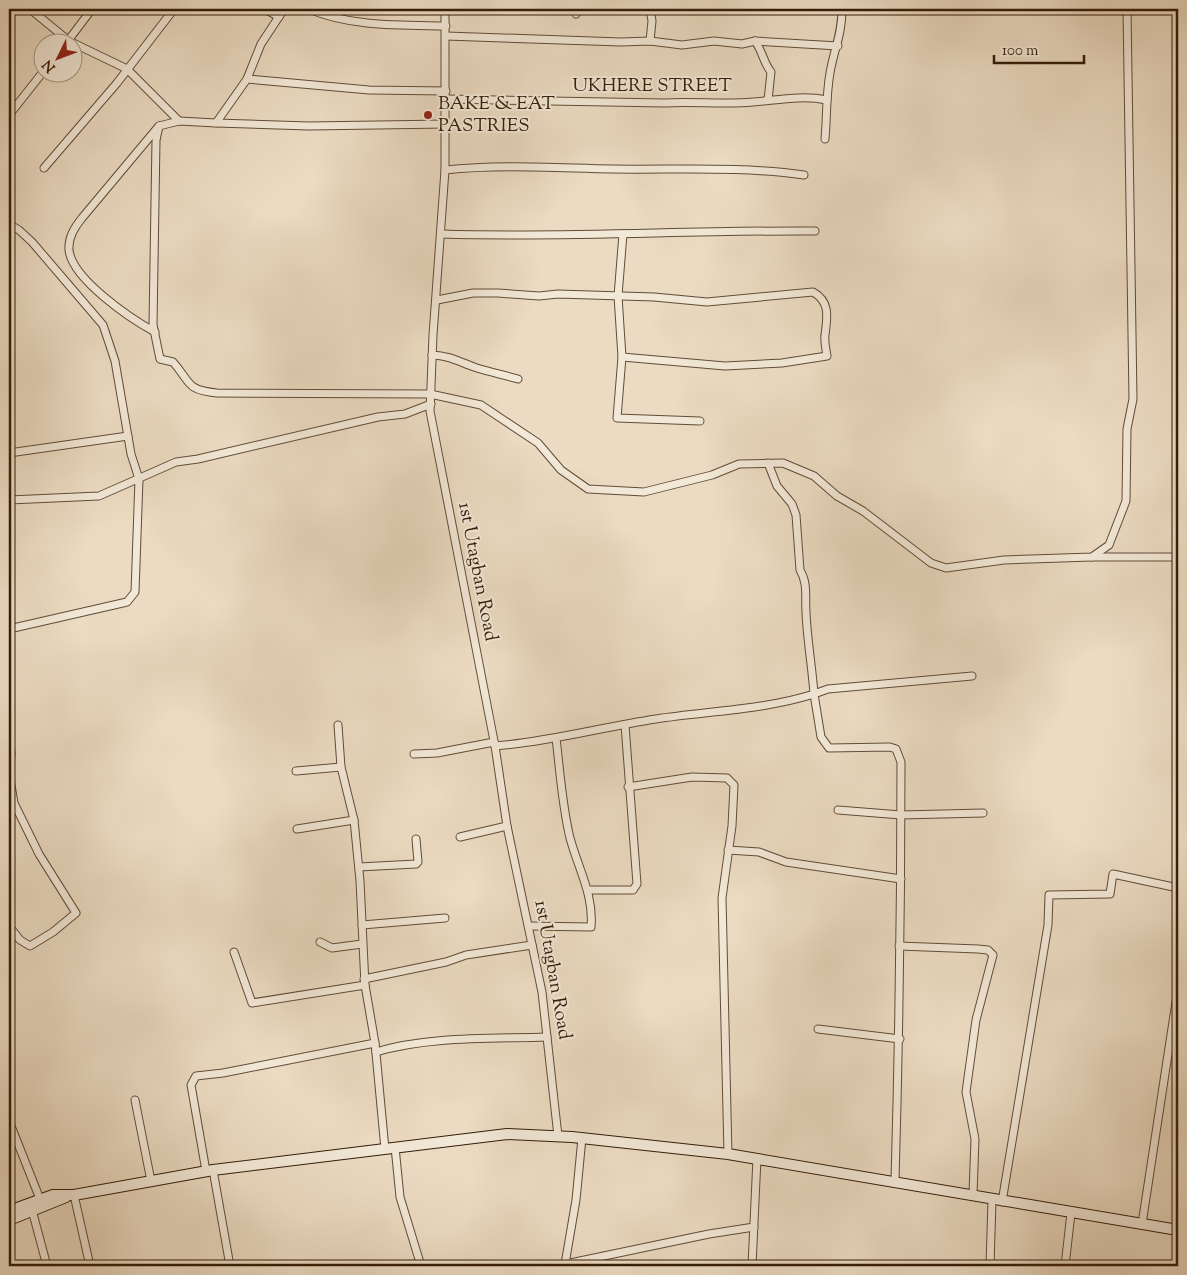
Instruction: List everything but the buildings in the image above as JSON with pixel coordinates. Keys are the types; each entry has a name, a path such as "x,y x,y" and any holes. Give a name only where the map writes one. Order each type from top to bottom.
{"main road":[{"path":"9,1212 53,1195 72,1195 209,1170 507,1134 582,1138 757,1158 973,1194 997,1201 1178,1230"},
{"path":"9,1220 72,1195"}],"street":[{"path":"9,14 12,9"},
{"path":"30,9 56,32"},
{"path":"75,32 92,9"},
{"path":"44,168 127,69 174,9"},
{"path":"266,9 279,17"},
{"path":"216,122 247,79 261,44 284,9"},
{"path":"309,9 356,20 398,25 446,26"},
{"name":"1st Utagban Road","path":"445,9 445,170 442,234 432,354 430,394 432,421 494,744 507,826 530,926 542,992 558,1136"},
{"path":"650,9 652,21 650,41"},
{"path":"825,139 830,74 838,46 842,9"},
{"path":"1092,557 1110,545 1126,502 1127,430 1133,399 1127,9"},
{"path":"446,36 621,42 650,41 682,46 714,41 742,44 755,41 838,46"},
{"path":"755,41 763,51 763,62 771,72 768,100"},
{"path":"82,48 127,69 179,121"},
{"path":"247,79 369,90 446,91"},
{"path":"9,115 35,82"},
{"name":"UKHERE STREET","path":"446,99 664,103 699,101 753,102 814,98 827,100"},
{"path":"155,332 129,318 110,300 98,293 76,267 69,250 72,231 159,126 179,121 309,126 446,124"},
{"path":"159,126 156,140 153,325 160,359 173,362 191,386 202,392 430,394 481,404 538,443 561,470 588,489 644,492 712,475 739,464 783,463 814,476 837,496 863,511 932,563 946,568 1004,560 1178,557"},
{"path":"445,170 477,167 566,167 768,170 804,175"},
{"path":"9,224 32,242 103,325 115,361 131,454 139,479 135,592 128,602 9,629"},
{"path":"442,234 568,236 744,231 815,232"},
{"path":"623,234 618,296 622,357 617,418 700,422"},
{"path":"437,300 473,293 539,296 558,294 618,296 707,302 813,292 820,296 825,305 828,319 825,335 827,356 782,363 725,366 699,366 622,357"},
{"path":"432,354 448,355 477,368 490,369 518,379"},
{"path":"9,500 99,496 176,462 198,459 378,418 405,414 431,404"},
{"path":"9,454 128,436"},
{"path":"768,462 777,486 792,504 796,515 800,570 805,577 806,612 814,694 821,737 829,748 896,749 901,762 900,1039 895,1181"},
{"path":"414,754 437,753 494,744 556,738 658,719 722,712 814,694 828,689 972,676"},
{"path":"338,725 342,767 354,820 359,867 365,982 390,1148 400,1197 421,1266"},
{"path":"589,890 633,890 636,888 625,725"},
{"path":"9,730 9,773 14,803 39,854 76,913 53,932 30,946 20,940 9,926"},
{"path":"530,926 591,927 589,890 582,878 570,837 556,738"},
{"path":"296,771 342,767"},
{"path":"628,787 692,777 727,778 732,780 734,784 722,898 728,1154"},
{"path":"838,810 901,815 983,813"},
{"path":"297,830 354,820"},
{"path":"460,837 507,826"},
{"path":"359,867 416,864 418,862 416,838"},
{"path":"728,850 759,852 786,862 901,879"},
{"path":"990,1266 997,1201 1048,925 1049,895 1110,894 1113,874 1178,888"},
{"path":"362,925 445,918"},
{"path":"320,942 332,948 362,944"},
{"path":"234,952 252,1003 365,982 446,962 466,955 532,945"},
{"path":"899,946 988,950 993,956 976,1020 966,1092 975,1139 973,1194"},
{"path":"1142,1224 1176,1012 1178,988"},
{"path":"818,1029 900,1039"},
{"path":"376,1052 393,1047 470,1040 547,1037"},
{"path":"230,1266 191,1086 196,1076 223,1073 374,1043"},
{"path":"135,1100 151,1181"},
{"path":"9,1121 40,1199"},
{"path":"565,1264 576,1200 582,1138"},
{"path":"752,1266 757,1158"},
{"path":"72,1195 90,1266"},
{"path":"32,1210 47,1266"},
{"path":"1065,1266 1071,1213"},
{"path":"556,1266 754,1227"}],"place":[{"name":"BAKE & EAT PASTRIES","path":"428,115"}]}
